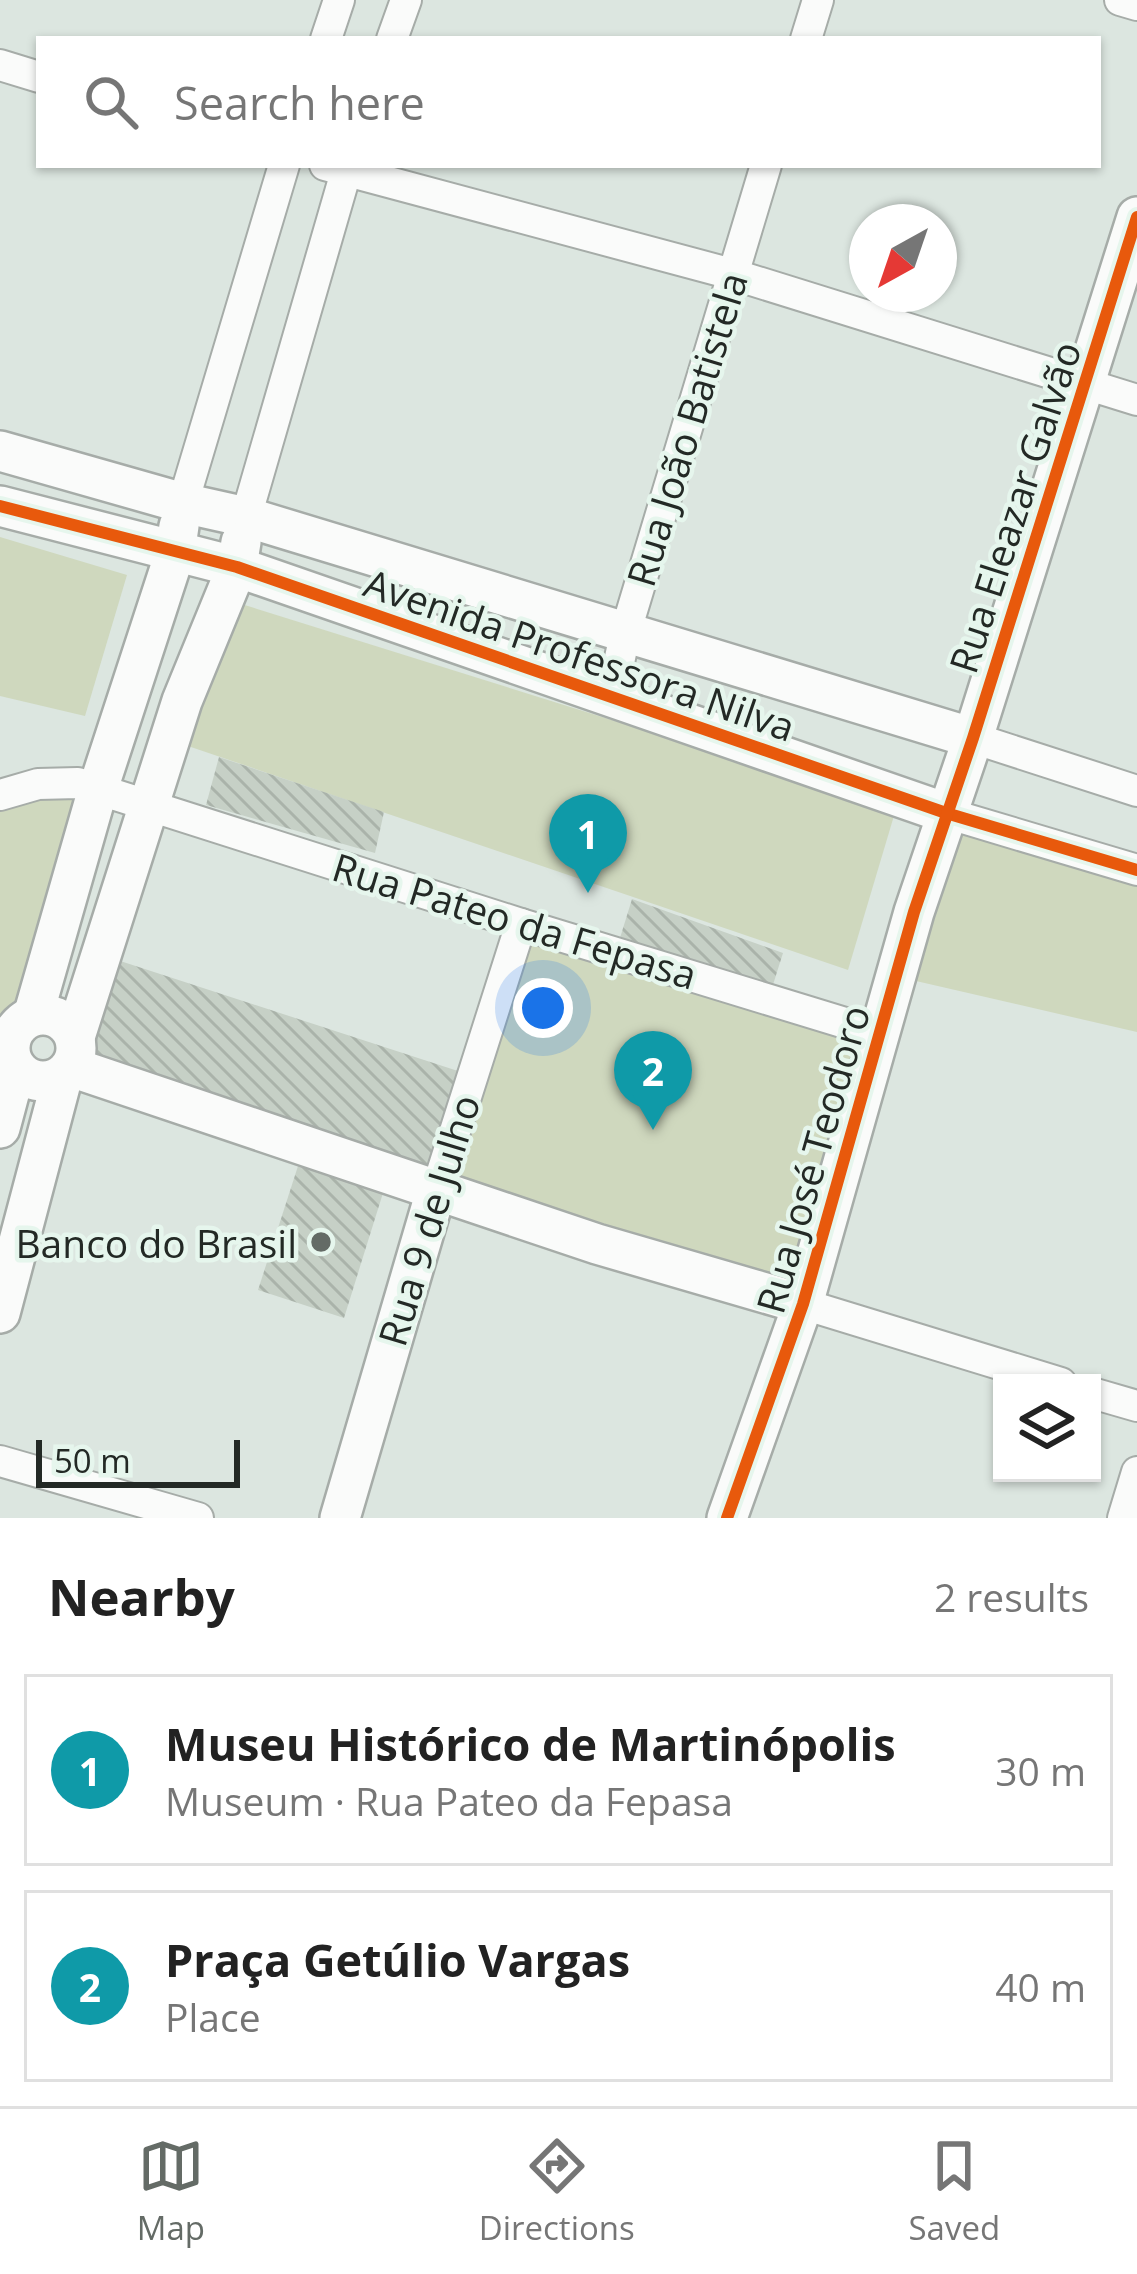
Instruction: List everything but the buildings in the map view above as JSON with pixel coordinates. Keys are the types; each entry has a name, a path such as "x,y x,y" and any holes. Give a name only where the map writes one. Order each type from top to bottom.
{"street":[{"path":"327,36 339,0"},
{"path":"393,36 406,0"},
{"path":"807,36 818,0"},
{"path":"1120,0 1137,5"},
{"path":"0,65 36,76"},
{"path":"0,1128 15,1039 175,553 183,503 283,168"},
{"path":"0,1313 70,1060 182,701 237,567 246,517 340,168"},
{"path":"344,168 732,274 1137,400"},
{"name":"Rua João Batistela","path":"613,696 625,634 765,168"},
{"name":"Rua Eleazar Galvão","path":"946,813 1137,218"},
{"name":"Avenida Professora Nilva","path":"0,451 246,517 1137,791"},
{"name":"Avenida Professora Nilva","path":"0,506 237,567 946,813 1137,870"},
{"name":"Rua Pateo da Fepasa","path":"0,795 38,784 78,783 881,1034"},
{"name":"Rua José Teodoro","path":"727,1518 803,1304 946,813"},
{"name":"Rua 9 de Julho","path":"340,1518 521,924"},
{"path":"53,1016 70,1028 70,1060 54,1080 33,1080 15,1039 53,1016"},
{"path":"70,1060 597,1244 1031,1374"},
{"path":"1101,1396 1137,1406"},
{"path":"0,1461 198,1518"},
{"path":"1123,1518 1137,1472"}],"green space":[{"path":"0,537 127,575 85,716 0,696"},
{"path":"235,602 896,809 848,970 185,745"},
{"path":"98,789 11,1037 0,1034 0,804"},
{"path":"951,825 1137,885 1137,1032 903,978"},
{"path":"521,924 881,1034 803,1304 436,1191"}],"cycle path":[{"path":"727,1518 803,1304 914,912 1137,217"},
{"path":"0,506 237,567 946,813 1137,870"}],"place":[{"name":"Museu Histórico de Martinópolis","path":"588,893"},
{"name":"Praça Getúlio Vargas","path":"653,1130"},
{"name":"Banco do Brasil","path":"321,1242"}]}
